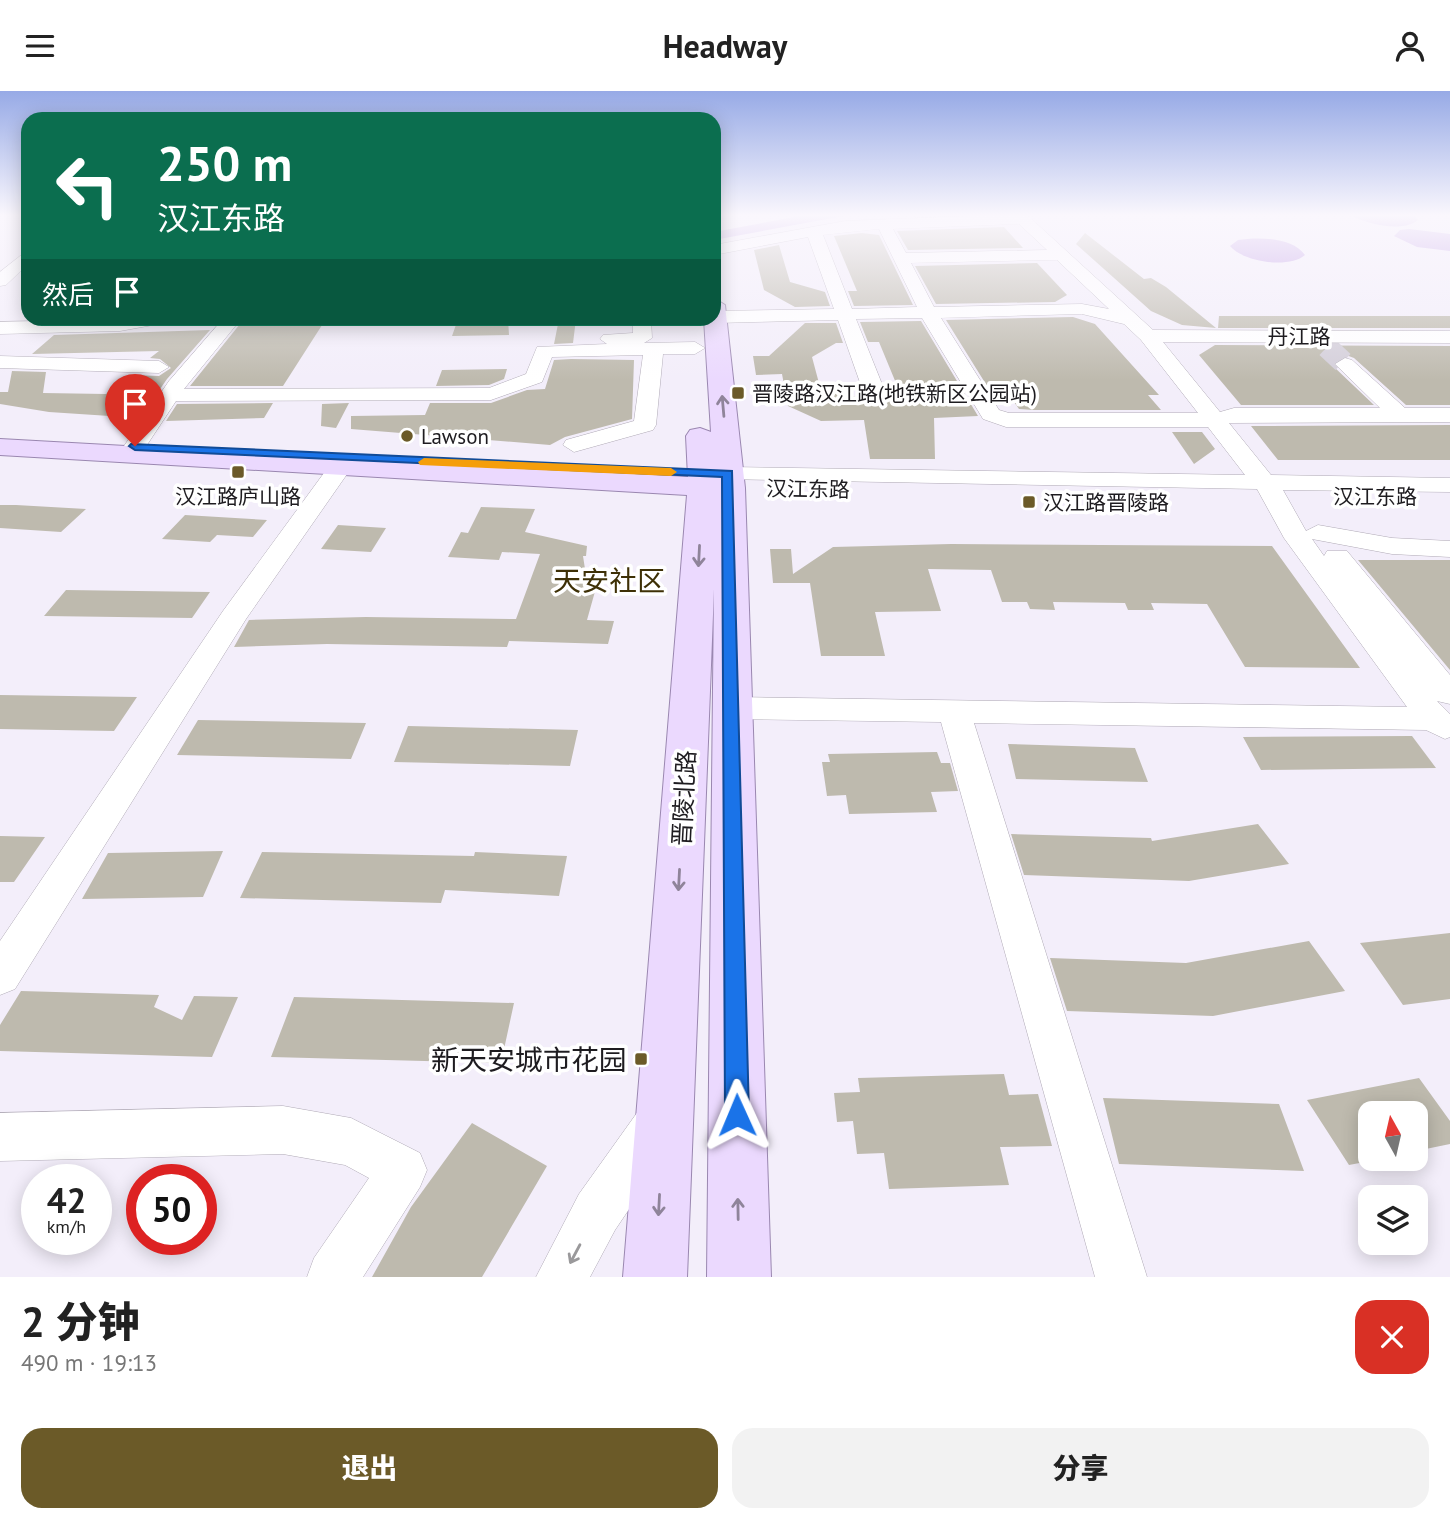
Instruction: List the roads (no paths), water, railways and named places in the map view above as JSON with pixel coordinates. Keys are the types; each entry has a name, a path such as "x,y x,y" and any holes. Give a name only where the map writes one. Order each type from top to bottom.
{"main road":[{"name":"晋陵北路","path":"655,1277 665,1115 716,481 693,326"},
{"name":"晋陵北路","path":"715,326 716,481 732,708 739,1277"},
{"name":"汉江东路","path":"0,438 716,481"},
{"name":"汉江东路","path":"0,447 340,467 716,481"}],"street":[{"path":"828,269 875,394"},
{"path":"907,269 928,312 990,414 1006,420 1215,420 1234,415 1450,415"},
{"path":"1076,269 1148,336 1269,489 1297,538 1444,714"},
{"path":"1082,309 1108,299"},
{"path":"721,317 1082,309 1130,319"},
{"path":"0,328 80,326"},
{"path":"135,446 169,395 226,326"},
{"path":"605,326 604,333 646,333 695,348"},
{"path":"169,395 492,394 535,378 544,351 646,333"},
{"path":"580,339 642,338 646,333"},
{"path":"573,445 645,425 646,333"},
{"name":"丹江路","path":"1148,336 1321,342 1450,337"},
{"path":"0,362 159,367"},
{"path":"1345,364 1399,415"},
{"path":"0,975 233,617 340,467"},
{"name":"汉江东路","path":"716,481 1269,489 1450,496"},
{"name":"汉江东路","path":"1269,489 1450,485"},
{"path":"1269,489 1318,533 1447,693 1444,714"},
{"path":"1318,533 1392,547 1450,549"},
{"path":"732,708 955,714 1444,714"},
{"path":"955,714 1121,1277"},
{"path":"562,1277 597,1212 665,1115"},
{"path":"0,1136 283,1130 351,1142 403,1171 333,1277"}],"tunnel":[{"path":"1327,347 1345,364"}],"place":[{"name":"晋陵路汉江路(地铁新区公园站)","path":"738,393"},
{"name":"Lawson","path":"407,436"},
{"name":"汉江路庐山路","path":"238,472"},
{"name":"汉江路晋陵路","path":"1029,502"},
{"name":"新天安城市花园","path":"641,1059"}],"district":[{"name":"天安社区","path":"609,580"}]}
